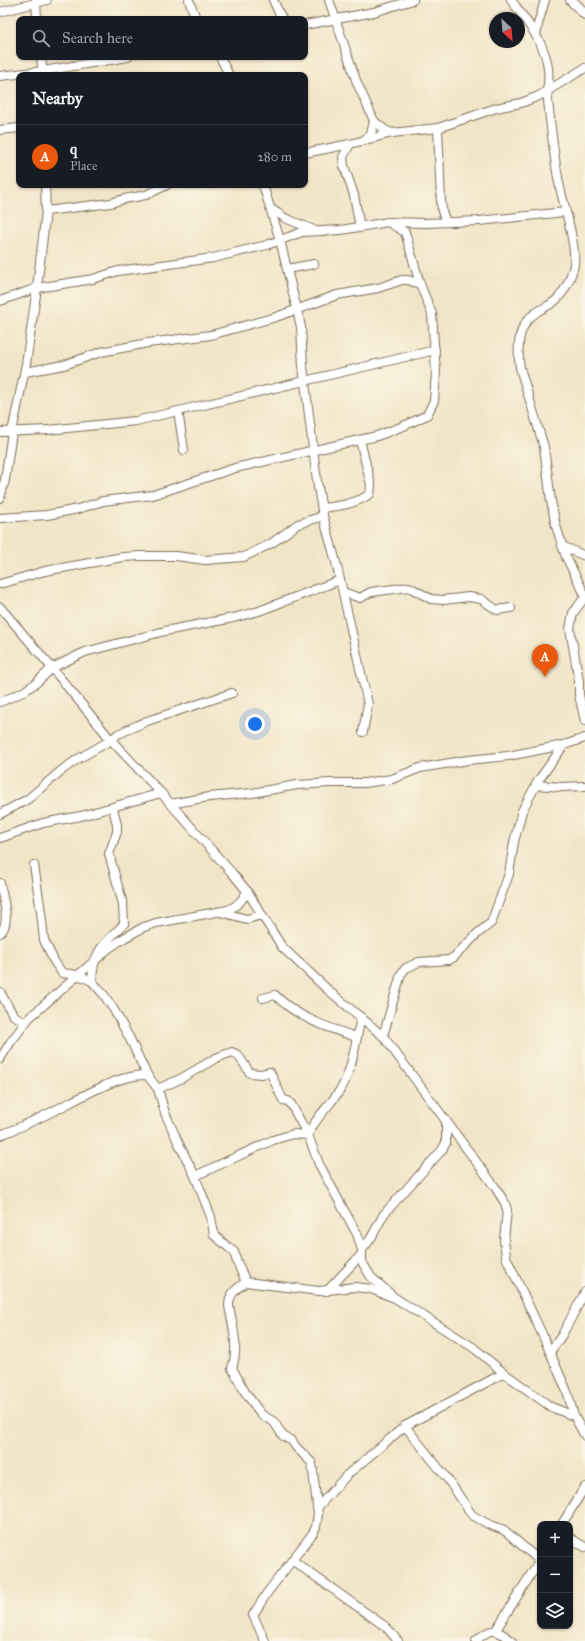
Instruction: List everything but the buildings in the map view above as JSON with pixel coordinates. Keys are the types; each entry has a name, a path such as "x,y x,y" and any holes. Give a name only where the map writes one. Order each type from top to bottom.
{"street":[{"path":"0,12 36,1 47,0"},
{"path":"189,0 195,16"},
{"path":"273,0 281,16"},
{"path":"328,0 357,83 374,121 385,130 392,133"},
{"path":"308,24 374,12 413,0"},
{"path":"512,0 536,36 543,49 548,64 549,80 547,90 554,152 574,252 575,262 563,292 550,305 537,312 526,321 520,334 519,360 520,368 544,447 551,501 562,546 585,596 573,613 570,621 579,695 585,722"},
{"path":"536,36 545,0"},
{"path":"571,0 585,14"},
{"path":"36,1 37,16"},
{"path":"41,60 43,72"},
{"path":"48,72 112,60"},
{"path":"222,60 228,72"},
{"path":"308,152 363,141 392,133 438,128 496,108 521,103 539,96 585,68"},
{"path":"0,76 16,75"},
{"path":"363,141 371,134 374,121"},
{"path":"0,130 16,128"},
{"path":"438,128 440,147 439,177 441,202 442,211 446,222"},
{"path":"350,144 343,157 344,166 354,195 360,228"},
{"path":"0,498 5,480 12,432 25,372 46,211 45,188"},
{"path":"46,211 96,206 124,199 137,198 161,188"},
{"path":"264,188 280,240 303,335 304,380 322,512 343,592 368,704 364,732"},
{"path":"270,208 286,218 315,231"},
{"path":"0,301 37,288 46,288 93,279 118,271 213,258 257,248 302,232 330,232 388,222 425,224 500,219 565,212"},
{"path":"0,518 47,515 78,509 103,501 153,495 235,468 377,436 427,415 434,401 436,372 432,314 420,284 405,232 388,222"},
{"path":"287,270 314,264"},
{"path":"25,372 64,365 101,352 148,343 211,335 276,317 336,295 378,288 402,280 408,280 420,284"},
{"path":"0,432 136,421 435,350"},
{"path":"178,411 184,450"},
{"path":"0,584 45,571 123,557 176,556 205,560 244,557 272,543 298,524 322,512 363,499 370,494 371,485 360,440"},
{"path":"562,546 585,556"},
{"path":"0,702 23,692 36,683 52,668 85,652 165,631 259,611 340,580"},
{"path":"343,592 360,598 371,592 409,587 431,599 443,600 469,597 480,599 497,610 511,608"},
{"path":"0,607 111,740 161,793 247,892 282,947 328,990 383,1036 495,1187 505,1204 506,1210 504,1240 506,1257 568,1394 574,1416 585,1436"},
{"path":"0,814 28,799 78,759 111,740 118,734 147,721 232,693"},
{"path":"170,804 209,797 252,793 297,785 365,783 392,779 420,768 468,760 508,756 564,745 585,738"},
{"path":"383,1036 401,974 406,968 419,962 449,960 454,957 478,932 491,922 509,874 514,842 522,811 536,785 564,745"},
{"path":"536,785 562,787 585,786"},
{"path":"0,838 43,823 112,808 161,793"},
{"path":"92,981 92,971 97,952 124,924 124,904 109,854 117,832 117,825 112,808"},
{"path":"34,865 44,940 54,961 62,973 78,975 92,981 114,1010 130,1037 147,1074 158,1089 165,1113 195,1176 211,1217 214,1235 234,1252 246,1282"},
{"path":"0,883 6,917 6,926 0,933"},
{"path":"0,1059 25,1022 54,994 108,949 144,927 170,920 220,912 233,908 239,904 247,892"},
{"path":"220,912 242,919 251,918 262,914"},
{"path":"0,992 13,1015 25,1022"},
{"path":"263,998 275,995 286,1007 315,1023 356,1037"},
{"path":"195,1176 273,1140 306,1131 325,1111 342,1086 348,1073 361,1017"},
{"path":"158,1089 182,1078 225,1054 235,1053 238,1055 250,1073 270,1072 283,1100 288,1101 291,1104 306,1131 319,1164 353,1224 362,1253 362,1262 371,1277 395,1298 474,1348 504,1373 551,1406 574,1416"},
{"path":"0,1134 18,1128 60,1106 121,1079 147,1074"},
{"path":"327,1291 362,1253 384,1214 446,1143 446,1120"},
{"path":"265,1641 253,1615 267,1593 316,1527 317,1508 312,1463 292,1441 283,1436 274,1422 262,1414 245,1392 232,1368 236,1357 236,1340 229,1306 229,1300 232,1292 246,1282 292,1289 327,1291 354,1287 371,1289 395,1298"},
{"path":"550,1352 562,1334 585,1292"},
{"path":"317,1508 347,1476 405,1426 504,1373"},
{"path":"405,1426 448,1481 472,1515 488,1524 504,1530 537,1558"},
{"path":"564,1521 585,1487"},
{"path":"573,1540 585,1547"},
{"path":"292,1560 382,1624 398,1641"},
{"path":"496,1630 537,1565"},
{"path":"476,1641 490,1630 496,1630 512,1641"}],"place":[{"name":"q","path":"545,677"}]}
